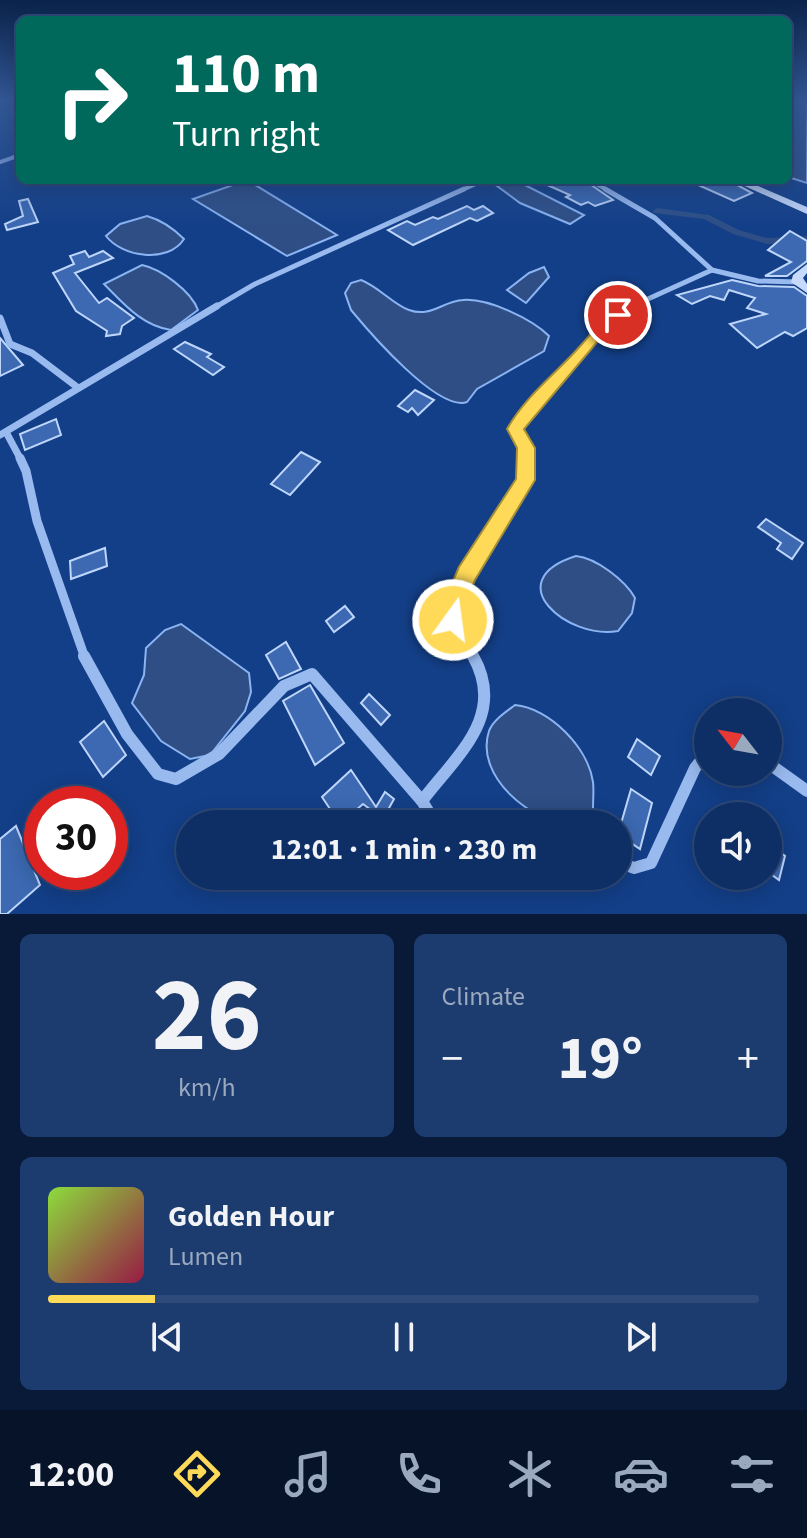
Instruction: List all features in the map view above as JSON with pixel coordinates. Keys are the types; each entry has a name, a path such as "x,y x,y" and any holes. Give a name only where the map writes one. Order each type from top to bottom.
{"main road":[{"path":"745,184 807,211"},
{"path":"802,285 799,272 807,267"}],"street":[{"path":"427,810 312,674 294,678 259,709 220,753 198,769 176,779 158,774 127,734 85,659 37,521 26,471 3,433 77,387 218,309 255,284 476,184"},
{"path":"596,184 655,218 712,270 758,281 802,285"},
{"path":"422,801 479,727 486,706 485,677 453,620 452,609 467,574 525,480 526,448 516,429 524,415 587,348 603,326 633,305 712,270"},
{"path":"0,318 10,344 32,353 77,387"},
{"path":"632,867 651,863 694,770"},
{"path":"782,773 807,791"}],"water":[{"path":"792,144 807,144 807,183 792,178"},
{"path":"236,184 254,184 337,235 287,256 193,199"},
{"path":"523,184 584,215 570,224 520,203 497,186"},
{"path":"147,216 167,225 184,239 167,252 145,255 123,249 106,236 120,224"},
{"path":"142,265 174,282 198,310 171,330 161,328 134,313 104,284"},
{"path":"544,267 549,277 526,303 507,290 529,273"},
{"path":"361,280 403,308 417,312 463,300 497,306 521,317 549,336 544,351 477,389 467,402 454,402 439,395 405,368 351,310 345,293 351,283"},
{"path":"576,556 609,571 635,598 632,613 618,631 579,627 562,618 541,593 542,580 553,567"},
{"path":"181,624 249,673 251,692 245,711 210,755 190,759 161,741 132,703 144,675 146,648 165,630"},
{"path":"515,705 541,713 565,732 590,769 593,808 530,810 510,794 490,765 487,748 489,731"}],"building":[{"path":"545,184 590,184 613,200 595,206 588,202 581,205 566,197 570,195"},
{"path":"696,184 735,184 752,193 734,201"},
{"path":"28,199 38,222 7,230 5,224 23,216 19,201"},
{"path":"467,206 474,210 483,206 493,213 477,221 470,218 413,245 388,230 407,221 415,225 433,217 438,219"},
{"path":"790,231 807,241 807,261 787,276 765,276 791,262 768,250"},
{"path":"85,251 89,257 103,251 113,258 75,273 99,303 107,298 134,318 122,326 120,334 106,336 107,331 76,311 53,273 74,264 70,256"},
{"path":"732,280 758,286 794,287 807,296 807,328 793,336 785,332 757,348 730,324 766,314 747,308 755,298 729,290 724,300 710,296 692,304 677,295"},
{"path":"0,338 23,365 0,376"},
{"path":"185,342 211,354 207,357 224,367 213,375 174,349"},
{"path":"415,390 434,400 418,415 412,408 408,412 398,406"},
{"path":"56,419 61,435 25,450 20,434"},
{"path":"301,452 320,462 290,495 271,484"},
{"path":"766,519 803,543 792,559 777,549 781,543 758,527"},
{"path":"105,548 107,566 71,579 70,561"},
{"path":"345,606 354,617 334,632 326,621"},
{"path":"286,642 301,669 279,679 266,655"},
{"path":"310,685 344,743 315,765 283,701"},
{"path":"369,694 390,715 381,725 361,703"},
{"path":"104,721 126,755 103,777 80,742"},
{"path":"637,739 660,756 651,775 628,757"},
{"path":"351,770 376,807 385,792 394,799 388,810 371,810 363,804 356,810 331,810 322,797"},
{"path":"631,789 652,803 640,849 632,844 632,810 625,810"},
{"path":"16,826 24,846 24,890 34,890 7,914 0,914 0,839"}],"waterway":[{"path":"657,211 706,217 736,232 767,241 807,239"}],"route":[{"path":"453,620 452,609 467,574 525,480 526,448 516,429 524,415 568,364 587,348 603,326 618,315"}]}
